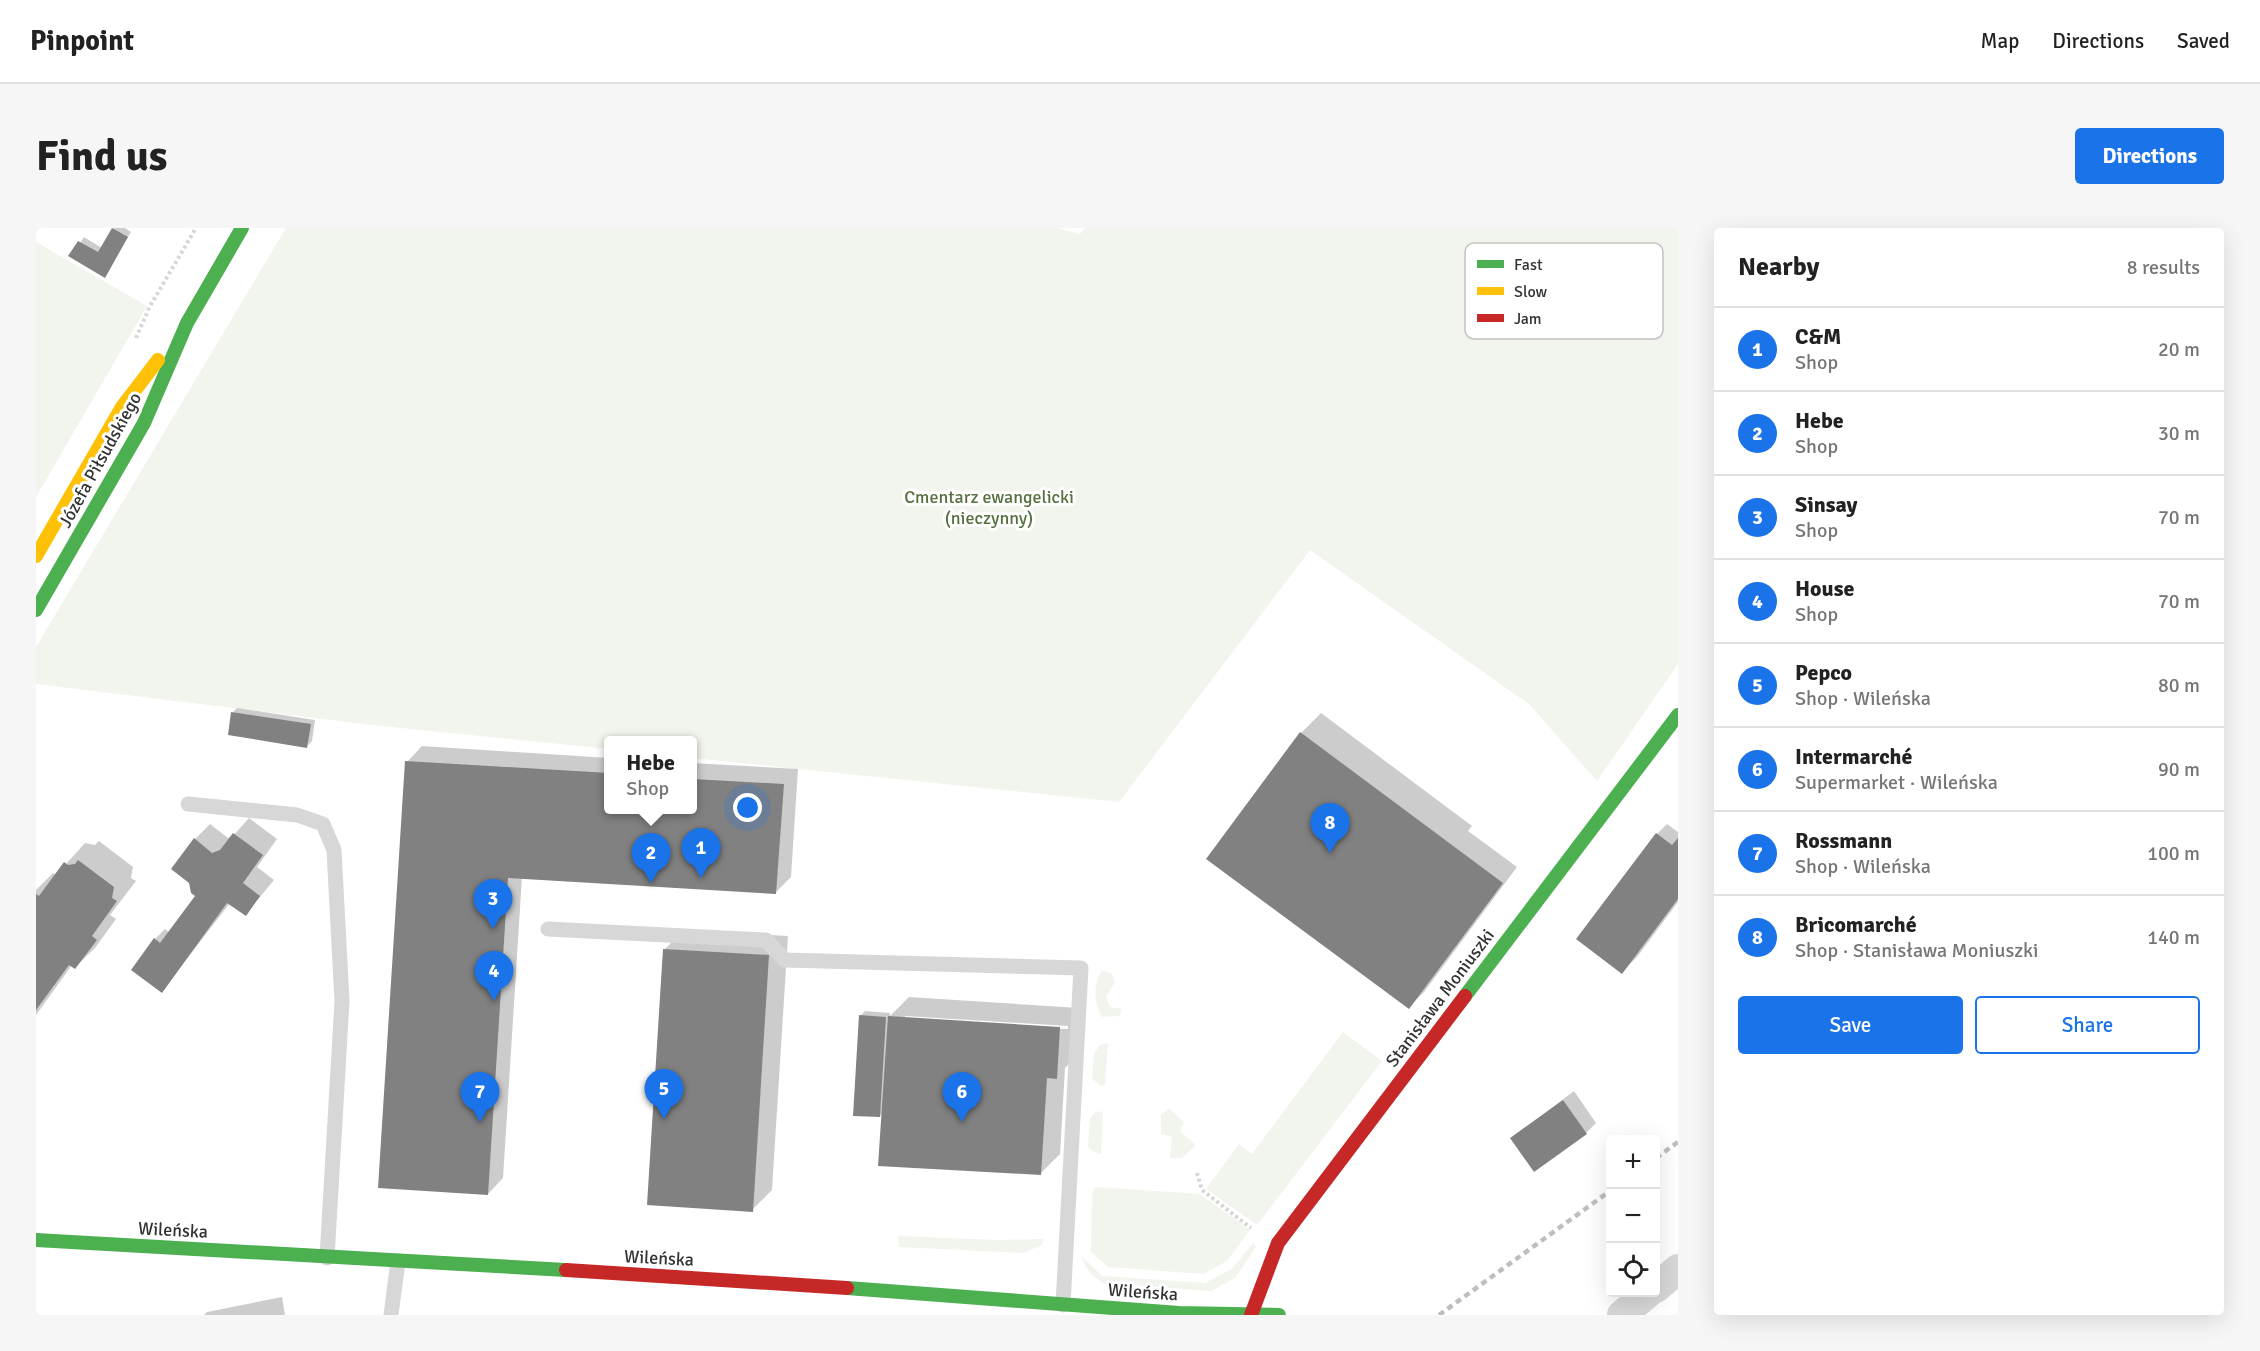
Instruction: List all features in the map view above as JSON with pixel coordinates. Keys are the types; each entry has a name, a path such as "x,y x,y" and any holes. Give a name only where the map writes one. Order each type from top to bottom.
{"street":[{"name":"Józefa Piłsudskiego","path":"36,610 144,423 187,323 242,228"},
{"name":"Józefa Piłsudskiego","path":"36,556 122,407 187,323"},
{"name":"Stanisława Moniuszki","path":"1251,1315 1278,1243 1678,715"},
{"name":"Wileńska","path":"36,1240 770,1282 1063,1305 1279,1315"},
{"path":"1660,1285 1678,1269"},
{"path":"1622,1315 1644,1297"}],"lane":[{"path":"188,804 297,815 323,824 334,850 342,1001 327,1258"},
{"path":"548,929 766,940 785,960 1081,968 1063,1305"},
{"path":"392,1315 398,1261"}],"path":[{"path":"1197,1173 1202,1190 1259,1234"}],"green space":[{"name":"Cmentarz ewangelicki (nieczynny)","path":"286,228 1057,228 1080,234 1085,228 1678,228 1678,664 1597,781 1529,704 1310,550 1119,802 697,758 697,736 604,736 604,748 372,725 36,684 36,647"},
{"path":"36,242 147,306 36,497"},
{"path":"1102,970 1112,974 1115,982 1106,997 1110,1007 1122,1009 1120,1016 1102,1017 1099,1011 1096,988"},
{"path":"1343,1032 1382,1061 1257,1225 1206,1189 1239,1144 1252,1154"},
{"path":"1108,1043 1105,1086 1099,1085 1092,1078 1094,1054 1100,1045"},
{"path":"1169,1109 1184,1122 1180,1131 1196,1145 1182,1158 1170,1158 1172,1136 1161,1134 1161,1115"},
{"path":"1103,1111 1101,1154 1092,1151 1088,1146 1090,1119 1094,1113"},
{"path":"1096,1187 1200,1194 1250,1230 1227,1261 1203,1274 1108,1267 1091,1252 1092,1193"},
{"path":"898,1236 1000,1240 1043,1239 1042,1245 1023,1253 899,1247"},
{"path":"1253,1243 1256,1247 1235,1278 1211,1291 1105,1284 1090,1273 1082,1256 1102,1276 1205,1283 1232,1269"}],"building":[{"path":"112,228 128,237 105,278 68,256 78,241 98,252"},
{"path":"231,712 311,724 307,748 228,735"},
{"path":"1300,732 1503,883 1409,1009 1206,859"},
{"path":"405,761 604,773 604,814 697,814 697,779 784,784 776,894 508,878 488,1195 378,1188"},
{"path":"233,833 263,855 243,883 260,896 246,916 227,903 162,993 131,970 154,938 160,943 195,896 191,893 189,883 171,869 194,838 212,853 220,850"},
{"path":"1656,833 1672,845 1678,838 1678,899 1622,974 1576,939"},
{"path":"78,860 114,887 112,898 117,901 92,936 97,940 75,969 69,965 36,1010 36,894 39,896 64,862 68,865 75,864"},
{"path":"663,949 769,955 753,1212 647,1205"},
{"path":"859,1015 886,1017 880,1117 853,1116"},
{"path":"888,1016 1060,1027 1057,1079 1047,1078 1041,1175 878,1166"},
{"path":"1563,1100 1587,1134 1534,1172 1510,1138"}],"railway":[{"path":"1660,1155 1678,1142"},
{"path":"1439,1315 1606,1194"}],"traffic: fast":[{"path":"36,610 144,423 187,323 242,228"},
{"path":"1465,996 1678,715"},
{"path":"36,1240 566,1270"},
{"path":"847,1288 1179,1313 1279,1315"}],"traffic: slow":[{"path":"36,556 122,407 158,360"}],"traffic: jam":[{"path":"1251,1315 1278,1243 1465,996"},
{"path":"566,1270 847,1288"}],"place":[{"name":"Bricomarché","path":"1330,853"},
{"name":"C&M","path":"701,878"},
{"name":"Hebe","path":"651,883"},
{"name":"Sinsay","path":"493,929"},
{"name":"House","path":"494,1001"},
{"name":"Pepco","path":"664,1119"},
{"name":"Rossmann","path":"480,1122"},
{"name":"Intermarché","path":"962,1122"}]}
